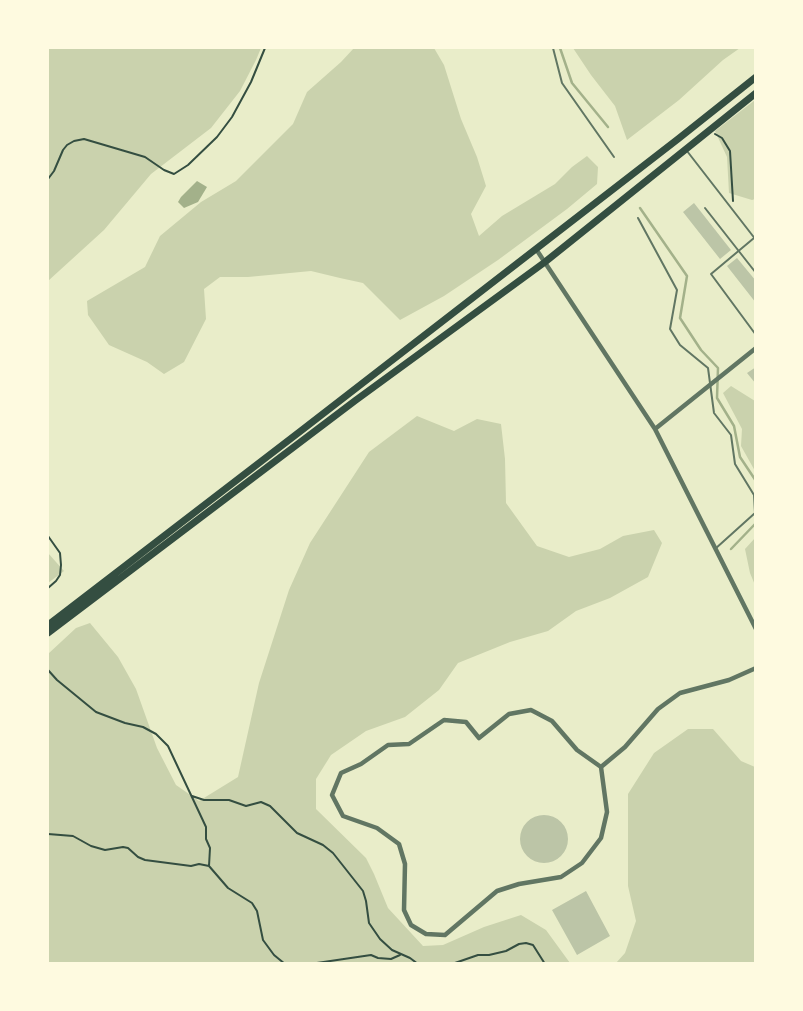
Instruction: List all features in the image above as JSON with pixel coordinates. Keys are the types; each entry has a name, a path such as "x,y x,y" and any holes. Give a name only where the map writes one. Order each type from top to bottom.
{"main road":[{"path":"48,625 756,77"},
{"path":"48,633 356,400 545,262 756,93"}],"street":[{"path":"536,249 655,429 756,629"},
{"path":"655,429 756,348"},
{"path":"601,767 625,747 658,709 680,693 729,680 756,668"},
{"path":"531,710 552,721 577,750 601,767 607,812 601,838 582,863 561,877 520,884 497,891 445,935 426,934 411,925 404,910 405,864 399,844 377,828 344,816 332,795 341,773 361,764 388,745 409,744 444,720 466,722 479,738 509,714 531,710"}],"lane":[{"path":"553,48 562,83 614,157"},
{"path":"686,149 755,239 711,274 756,335"},
{"path":"705,208 756,273"},
{"path":"638,218 677,290 670,330 680,345 708,368 714,413 731,435 735,464 754,495 755,513 715,548"}],"path":[{"path":"48,179 67,145 84,139 145,157 164,170 174,174 188,164 217,137 232,117 251,82 265,48"},
{"path":"707,132 722,138 730,151 732,194 736,208"},
{"path":"48,536 60,553 61,565 60,574 56,582 48,588"},
{"path":"48,670 56,680 96,712 125,723 143,727 156,734 168,746 206,827 206,839 210,848 209,866"},
{"path":"192,796 204,800 229,800 246,806 261,802 273,809 298,833 323,845 333,853 363,891 369,923 380,939 392,950 418,964"},
{"path":"48,834 73,836 90,846 105,850 128,848 138,857 145,860 191,866 199,864 209,866 228,888 252,903 256,911 263,940 274,955 285,964"},
{"path":"452,964 478,955 489,956 526,943 533,945 545,964"},
{"path":"310,964 370,955 391,959 400,954"}],"shaded area":[{"path":"48,48 261,48 240,91 211,128 151,174 104,230 48,281"},
{"path":"354,48 434,48 444,65 461,119 477,157 486,186 471,214 479,236 502,216 555,184 572,167 587,156 598,167 597,184 567,209 498,260 444,296 400,320 363,283 311,271 248,277 220,277 204,289 206,319 184,362 164,374 147,362 109,345 88,315 87,301 145,267 160,236 201,202 236,181 293,124 307,92"},
{"path":"573,48 740,48 723,60 679,100 627,140 615,106"},
{"path":"755,100 755,199 752,200 729,193 727,157 715,131"},
{"path":"197,181 207,187 198,202 184,208 178,202"},
{"path":"731,386 755,401 755,471 741,446 742,429 723,393"},
{"path":"417,416 454,431 477,419 501,424 505,459 506,503 537,546 569,557 600,549 623,536 654,530 662,543 648,577 610,598 576,611 548,631 510,642 458,663 439,690 405,717 366,731 331,755 316,779 316,809 366,858 388,908 423,946 443,945 484,927 521,915 546,930 570,963 48,963 48,654 76,628 90,623 118,657 136,689 157,748 176,785 199,801 238,777 259,683 289,590 310,543 369,452"},
{"path":"755,538 755,585 750,573 745,549"},
{"path":"48,553 64,571 48,583"},
{"path":"688,729 713,729 741,761 755,767 755,963 616,963 625,953 636,921 628,886 628,794 654,753"}],"building":[{"path":"694,203 731,250 720,259 683,212"},
{"path":"737,258 756,281 756,303 727,266"},
{"path":"756,367 756,384 747,373"},
{"path":"544,815 553,817 561,822 566,830 568,839 566,848 561,856 553,861 544,863 535,861 527,856 522,848 520,839 522,830 527,822 535,817"},
{"path":"586,891 610,936 577,955 552,910"}],"waterway":[{"path":"560,48 572,83 608,127"},
{"path":"640,208 687,276 680,318 701,350 718,368 717,398 734,426 740,457 756,481"},
{"path":"731,549 756,523"}]}
